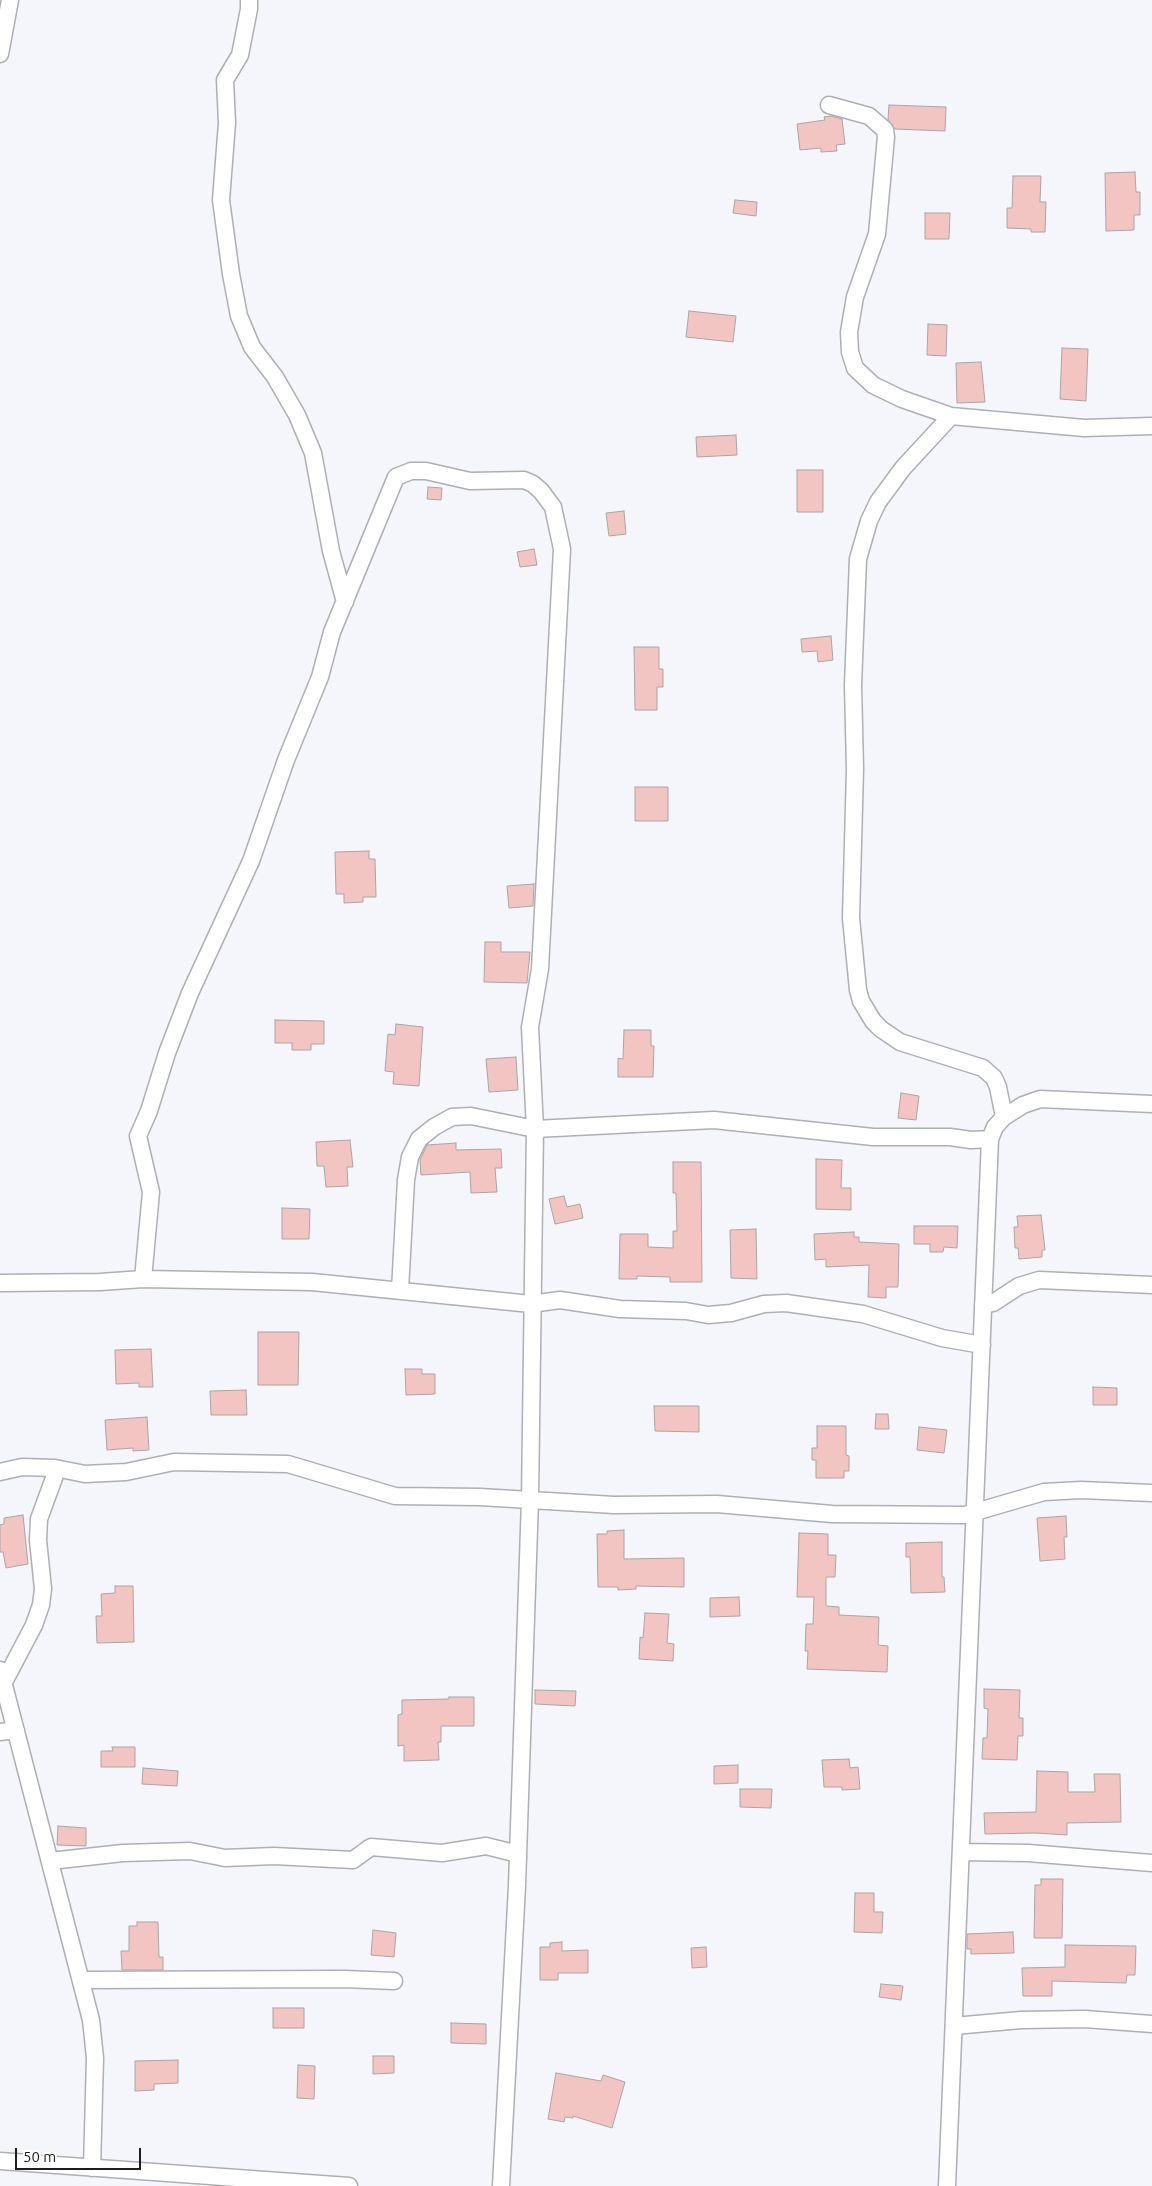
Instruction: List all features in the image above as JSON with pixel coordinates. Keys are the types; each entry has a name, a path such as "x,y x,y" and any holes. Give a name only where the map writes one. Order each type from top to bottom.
{"street":[{"path":"0,54 10,0"},
{"path":"249,0 240,55 226,80 227,123 221,200 231,274 239,316 252,347 275,377 314,454 330,551 345,602"},
{"path":"830,105 868,116 885,130 878,234 855,298 849,332 850,352 855,368 872,385 902,399 951,416 1084,428 1152,426"},
{"path":"951,416 890,484 878,502 862,540 857,569 853,685 855,769 851,918 858,990 873,1021 900,1042 983,1068 994,1078 998,1086 1004,1117"},
{"path":"143,1279 151,1192 138,1136 149,1111 190,993 251,861 286,760 320,677 332,632 384,502 396,477 411,471 426,472 470,482 524,480 541,491 553,507 562,549 540,969 530,1027 535,1129 531,1304 530,1499 518,1854 501,2186"},
{"path":"947,2186 990,1139 1004,1117 1023,1105 1040,1099 1152,1104"},
{"path":"400,1290 406,1180 410,1157 419,1139 434,1127 452,1118 471,1116 535,1129 714,1120 873,1137 990,1139"},
{"path":"0,1283 100,1282 143,1279 312,1282 531,1304 560,1300 620,1309 686,1311 708,1314 731,1313 764,1304 786,1303 863,1314 942,1338 982,1345"},
{"path":"983,1305 993,1303 1019,1286 1039,1280 1152,1285"},
{"path":"0,1472 22,1467 56,1468 85,1474 126,1472 174,1462 288,1464 395,1496 530,1499 614,1505 717,1504 832,1514 956,1516 975,1513 1044,1492 1081,1490 1152,1493"},
{"path":"56,1468 39,1519 38,1540 43,1589 41,1605 34,1625 2,1676 8,1731 50,1861 91,2020 95,2058 92,2168"},
{"path":"50,1861 123,1854 190,1851 225,1858 274,1856 353,1860 372,1847 442,1853 486,1846 518,1854"},
{"path":"961,1852 1028,1853 1152,1863"},
{"path":"81,1980 344,1979 394,1981"},
{"path":"954,2026 1086,2018 1152,2024"},
{"path":"0,2161 349,2186"}],"building":[{"path":"889,105 946,107 945,131 895,129 888,119"},
{"path":"831,116 842,119 845,144 836,145 837,151 821,152 821,148 800,150 797,124 825,120 824,117"},
{"path":"1135,172 1136,192 1140,192 1140,215 1134,215 1134,230 1106,231 1105,173"},
{"path":"1013,176 1041,176 1040,202 1046,202 1045,232 1031,232 1031,229 1007,228 1007,208 1012,208"},
{"path":"735,200 757,202 756,216 733,213"},
{"path":"925,213 950,213 949,239 925,239"},
{"path":"689,311 736,316 733,342 686,337"},
{"path":"928,324 947,325 946,356 927,355"},
{"path":"1062,348 1088,349 1086,401 1060,399"},
{"path":"981,362 985,402 957,403 956,363"},
{"path":"736,435 737,455 697,457 696,437"},
{"path":"797,470 823,470 823,512 797,512"},
{"path":"428,487 442,488 441,500 427,499"},
{"path":"624,511 626,534 609,536 606,513"},
{"path":"534,549 537,565 520,567 517,552"},
{"path":"831,636 833,660 818,662 817,651 802,652 801,639"},
{"path":"634,647 659,647 659,669 663,669 663,687 657,687 657,710 635,710"},
{"path":"635,787 668,787 668,821 635,821"},
{"path":"369,851 369,859 375,859 376,897 363,897 363,902 344,903 344,894 336,894 335,852"},
{"path":"534,884 533,906 509,908 507,886"},
{"path":"485,942 501,942 501,952 530,952 527,983 484,982"},
{"path":"275,1020 324,1021 324,1044 311,1044 311,1050 292,1050 292,1043 275,1043"},
{"path":"396,1024 423,1027 419,1086 393,1084 394,1072 385,1071 388,1034 395,1035"},
{"path":"624,1030 651,1030 651,1046 654,1046 653,1077 618,1077 618,1058 623,1059"},
{"path":"516,1057 518,1090 489,1092 486,1059"},
{"path":"901,1093 919,1096 916,1120 898,1118"},
{"path":"350,1140 353,1167 347,1167 348,1186 326,1187 324,1166 317,1166 316,1142"},
{"path":"456,1143 456,1150 501,1149 502,1168 495,1168 497,1192 471,1193 470,1172 421,1175 420,1160 427,1145"},
{"path":"816,1159 842,1160 841,1188 851,1188 851,1210 816,1209"},
{"path":"673,1162 701,1162 702,1282 670,1282 670,1277 637,1276 637,1279 619,1279 620,1234 648,1234 648,1247 673,1248 673,1231 677,1231 676,1193 673,1193"},
{"path":"564,1196 567,1207 580,1204 583,1218 555,1224 549,1199"},
{"path":"282,1208 310,1209 309,1239 282,1239"},
{"path":"1041,1215 1045,1250 1042,1250 1042,1257 1019,1259 1018,1248 1015,1248 1014,1227 1018,1227 1017,1216"},
{"path":"914,1226 958,1226 957,1248 944,1247 943,1252 930,1252 930,1244 914,1244"},
{"path":"756,1229 757,1279 731,1278 730,1230"},
{"path":"854,1232 854,1237 859,1237 859,1242 899,1244 898,1287 886,1287 886,1298 868,1297 869,1265 826,1267 826,1259 815,1260 814,1234"},
{"path":"258,1332 299,1332 298,1385 258,1385"},
{"path":"151,1349 153,1387 139,1387 139,1383 116,1384 115,1350"},
{"path":"405,1369 422,1369 422,1374 435,1374 435,1394 406,1395"},
{"path":"1093,1387 1117,1388 1117,1405 1093,1405"},
{"path":"246,1390 247,1415 211,1415 210,1391"},
{"path":"654,1406 699,1406 699,1432 655,1431"},
{"path":"876,1414 888,1414 889,1429 875,1429"},
{"path":"147,1417 149,1450 133,1451 133,1448 107,1450 105,1420"},
{"path":"817,1426 846,1426 846,1455 849,1456 849,1471 844,1471 844,1478 816,1478 816,1460 812,1460 812,1448 817,1448"},
{"path":"919,1427 947,1430 944,1453 917,1450"},
{"path":"23,1515 28,1564 6,1568 3,1552 0,1552 0,1525 4,1524 4,1518"},
{"path":"1066,1516 1067,1537 1064,1537 1065,1559 1040,1561 1037,1518"},
{"path":"624,1530 624,1559 684,1558 684,1587 636,1586 636,1589 618,1590 618,1587 598,1587 597,1534 607,1534 607,1531"},
{"path":"799,1533 828,1534 828,1555 836,1555 835,1577 826,1577 826,1606 839,1607 839,1615 879,1617 878,1645 888,1646 887,1672 807,1669 808,1651 805,1651 806,1624 813,1624 814,1597 797,1597"},
{"path":"942,1542 942,1577 944,1577 945,1592 911,1593 910,1557 906,1557 906,1543"},
{"path":"115,1586 133,1586 134,1642 97,1643 96,1616 102,1616 101,1594 115,1593"},
{"path":"739,1597 740,1616 710,1617 710,1598"},
{"path":"645,1613 669,1614 667,1643 674,1644 673,1661 639,1659 640,1637 643,1638"},
{"path":"984,1689 1020,1690 1019,1718 1023,1718 1023,1736 1018,1736 1017,1760 982,1759 983,1738 987,1738 988,1709 984,1708"},
{"path":"535,1690 576,1691 575,1706 535,1704"},
{"path":"449,1697 474,1697 474,1726 441,1726 441,1742 438,1742 439,1760 404,1761 404,1745 398,1746 398,1715 402,1714 402,1700 449,1699"},
{"path":"112,1747 135,1747 135,1767 101,1767 101,1751 113,1751"},
{"path":"849,1759 850,1768 858,1767 860,1789 842,1790 842,1787 824,1787 822,1760"},
{"path":"738,1765 738,1783 714,1784 714,1766"},
{"path":"143,1768 178,1771 177,1786 142,1784"},
{"path":"1037,1771 1068,1772 1068,1792 1095,1792 1094,1774 1120,1774 1121,1822 1067,1823 1067,1835 1035,1833 985,1834 984,1813 1036,1812"},
{"path":"740,1789 772,1789 771,1808 740,1807"},
{"path":"58,1826 86,1828 86,1846 57,1845"},
{"path":"1041,1879 1063,1879 1062,1938 1034,1938 1035,1885 1041,1885"},
{"path":"855,1893 874,1893 874,1912 883,1912 882,1933 854,1932"},
{"path":"137,1922 158,1922 159,1957 163,1957 163,1970 122,1970 121,1951 129,1951 129,1926 137,1926"},
{"path":"373,1930 396,1933 394,1957 371,1955"},
{"path":"1013,1932 1014,1953 971,1954 971,1949 967,1949 967,1934"},
{"path":"562,1942 562,1951 588,1950 588,1973 558,1973 558,1980 540,1980 540,1947 550,1947 550,1943"},
{"path":"1065,1945 1136,1946 1135,1975 1127,1975 1126,1983 1052,1981 1052,1996 1023,1996 1022,1968 1065,1967"},
{"path":"706,1947 707,1967 692,1968 691,1948"},
{"path":"881,1984 903,1986 901,2000 879,1997"},
{"path":"273,2008 304,2008 304,2028 273,2028"},
{"path":"451,2023 486,2024 486,2044 451,2043"},
{"path":"373,2056 394,2056 394,2073 373,2074"},
{"path":"178,2060 178,2083 154,2084 154,2090 135,2091 135,2061"},
{"path":"298,2065 315,2066 314,2099 297,2098"},
{"path":"556,2073 601,2081 603,2075 625,2082 612,2128 573,2116 573,2118 565,2117 564,2122 548,2119"}]}
